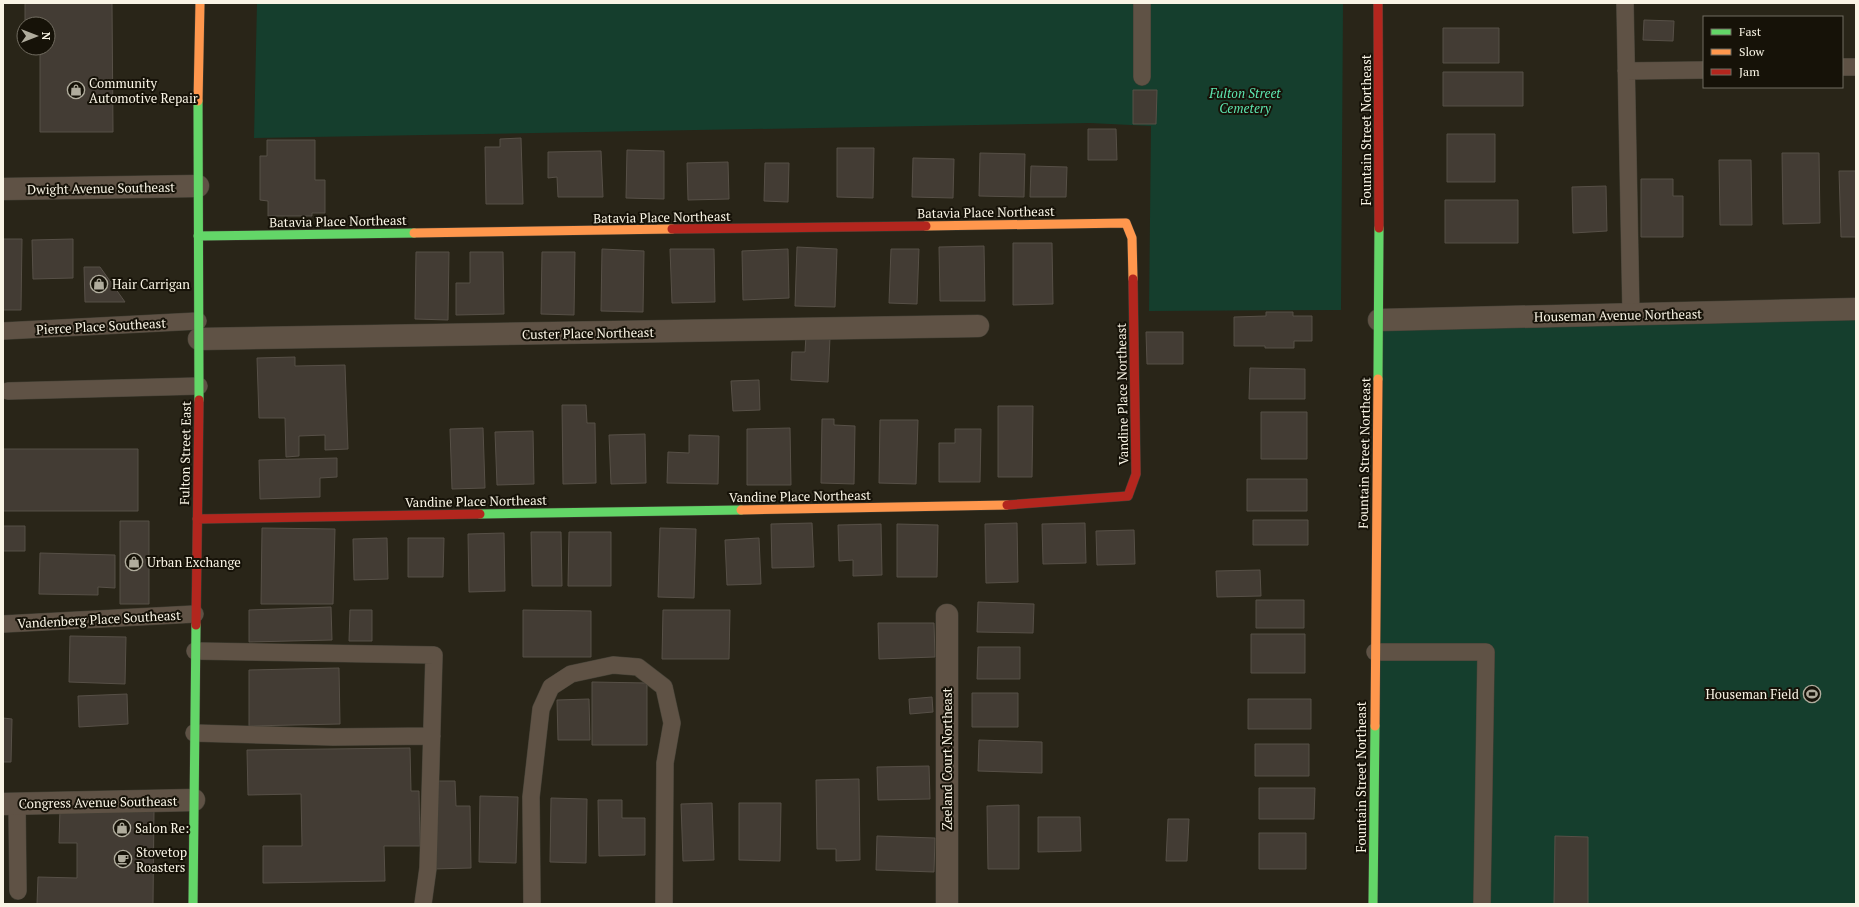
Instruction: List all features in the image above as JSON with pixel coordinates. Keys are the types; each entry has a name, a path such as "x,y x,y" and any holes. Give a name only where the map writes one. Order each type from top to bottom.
{"street":[{"name":"Fulton Street East","path":"193,904 196,519 199,386 197,145 200,3"},
{"name":"Fountain Street Northeast","path":"1373,904 1379,320 1378,3"},
{"name":"Dwight Avenue Southeast","path":"3,189 198,186"},
{"name":"Batavia Place Northeast","path":"198,236 1126,223"},
{"name":"Vandine Place Northeast","path":"196,519 999,506 1128,496 1136,474 1132,238 1126,223"},
{"name":"Houseman Avenue Northeast","path":"1379,320 1856,309"},
{"name":"Custer Place Northeast","path":"198,330 978,326"},
{"name":"Zeeland Court Northeast","path":"947,615 947,904"},
{"name":"Congress Avenue Southeast","path":"10,804 194,800"}],"lane":[{"path":"1142,3 1142,77"},
{"path":"1625,3 1631,314"},
{"path":"1843,67 1856,67"},
{"path":"1626,71 1703,70"},
{"name":"Pierce Place Southeast","path":"3,331 198,330"},
{"path":"8,391 199,386"},
{"name":"Vandenberg Place Southeast","path":"3,624 196,614"},
{"path":"195,651 434,655 428,868 423,904"},
{"path":"1375,652 1486,652 1482,904"},
{"path":"532,904 531,797 541,709 551,687 571,674 613,665 638,667 664,687 672,723 665,763 664,904"},
{"path":"194,733 333,737 432,736"},
{"path":"10,804 18,891"}],"green space":[{"name":"Fulton Street Cemetery","path":"257,3 1343,3 1341,310 1149,311 1151,126 1090,123 254,138"},
{"path":"1856,309 1856,904 1373,904 1379,320"}],"building":[{"name":"Community Automotive Repair","path":"25,3 112,3 113,132 40,132 40,56 56,56 56,16 25,16"},
{"path":"1644,20 1674,21 1673,41 1643,40"},
{"path":"1443,28 1499,28 1499,63 1443,63"},
{"path":"1443,72 1523,72 1523,106 1443,106"},
{"path":"1133,90 1157,90 1156,124 1133,124"},
{"path":"1088,129 1116,129 1117,160 1088,160"},
{"path":"1447,134 1495,134 1495,182 1447,182"},
{"path":"521,138 523,204 486,204 485,147 500,147 500,139"},
{"path":"267,140 315,140 315,180 325,180 325,213 312,213 312,216 268,216 268,201 260,200 260,156 267,156"},
{"path":"837,148 874,148 873,198 837,197"},
{"path":"627,150 664,151 664,199 626,198"},
{"path":"601,151 603,197 558,197 557,177 548,178 548,152"},
{"path":"980,153 1025,154 1024,197 979,196"},
{"path":"1782,153 1819,153 1820,223 1783,224"},
{"path":"913,158 954,159 953,198 912,197"},
{"path":"1719,160 1751,160 1752,225 1720,225"},
{"path":"728,162 729,199 688,200 687,163"},
{"path":"765,163 789,163 788,202 764,201"},
{"path":"1031,166 1067,167 1066,197 1030,197"},
{"path":"1839,171 1856,171 1856,237 1841,237"},
{"path":"1641,179 1673,179 1673,196 1683,196 1683,237 1641,237"},
{"path":"1606,186 1607,231 1573,233 1572,187"},
{"path":"1445,200 1518,200 1518,243 1445,243"},
{"path":"3,239 22,239 21,310 3,310"},
{"path":"73,239 73,278 33,279 32,240"},
{"path":"1013,243 1052,243 1053,304 1013,305"},
{"path":"984,246 985,301 940,301 939,247"},
{"path":"797,247 837,249 835,307 795,306"},
{"path":"602,249 644,251 643,312 601,311"},
{"path":"670,249 714,249 715,302 672,303"},
{"path":"788,249 789,298 743,300 742,251"},
{"path":"891,249 919,249 917,304 889,303"},
{"path":"416,252 449,252 448,320 415,319"},
{"path":"470,252 503,252 504,314 456,315 456,283 470,283"},
{"path":"542,252 575,252 574,315 541,314"},
{"path":"84,267 100,267 125,302 85,302"},
{"path":"1266,312 1293,312 1293,316 1312,316 1312,341 1294,341 1294,348 1234,346 1234,317 1266,316"},
{"path":"1146,332 1183,332 1183,364 1147,364"},
{"path":"806,335 830,337 828,382 791,380 792,352 805,352"},
{"path":"295,357 295,366 345,365 348,449 325,450 325,435 299,436 299,456 286,457 285,418 259,418 257,358"},
{"path":"1250,368 1305,369 1305,399 1249,399"},
{"path":"759,380 760,410 733,411 731,381"},
{"path":"562,405 586,405 587,423 595,423 596,483 563,484"},
{"path":"998,406 1033,406 1032,477 998,477"},
{"path":"1261,412 1307,412 1307,459 1261,459"},
{"path":"822,419 834,419 834,425 855,426 854,484 821,483"},
{"path":"880,420 918,420 916,484 879,483"},
{"path":"483,428 485,488 452,489 450,429"},
{"path":"790,428 791,485 747,485 747,429"},
{"path":"955,429 981,429 980,482 939,482 939,443 955,443"},
{"path":"533,431 534,484 497,485 495,432"},
{"path":"645,434 646,483 611,484 609,435"},
{"path":"689,435 719,436 718,484 667,483 668,452 689,453"},
{"path":"3,449 138,449 138,511 3,511"},
{"path":"337,458 337,477 320,478 320,497 260,499 259,460"},
{"path":"1247,479 1307,479 1307,511 1247,511"},
{"path":"1253,520 1308,520 1308,545 1253,545"},
{"name":"Urban Exchange","path":"120,521 149,521 149,604 120,604"},
{"path":"812,523 814,567 772,568 771,524"},
{"path":"1017,523 1018,582 986,583 985,524"},
{"path":"1085,523 1086,563 1043,564 1042,524"},
{"path":"881,524 882,575 853,576 853,560 839,561 838,525"},
{"path":"897,524 938,525 937,577 897,577"},
{"path":"3,526 25,526 25,551 3,551"},
{"path":"262,528 335,529 333,604 261,604"},
{"path":"660,528 696,529 694,598 658,597"},
{"path":"1134,530 1135,564 1097,565 1096,531"},
{"path":"531,532 561,532 562,586 532,586"},
{"path":"569,532 611,532 611,586 568,586"},
{"path":"504,533 505,591 469,592 468,534"},
{"path":"387,538 388,579 354,580 353,539"},
{"path":"408,538 444,538 443,577 408,577"},
{"path":"759,538 761,584 727,585 725,540"},
{"path":"40,553 115,555 115,588 98,587 98,595 39,594"},
{"path":"1260,570 1261,596 1217,597 1216,571"},
{"path":"1256,600 1304,600 1304,628 1256,628"},
{"path":"978,602 1034,604 1033,633 977,632"},
{"path":"331,607 332,640 249,642 249,610"},
{"path":"350,610 372,610 372,641 349,641"},
{"path":"523,610 591,611 591,657 523,657"},
{"path":"663,610 730,610 729,659 662,659"},
{"path":"878,623 934,623 935,657 879,659"},
{"path":"1251,634 1305,634 1305,673 1251,673"},
{"path":"70,636 126,637 125,684 69,682"},
{"path":"978,647 1020,647 1020,679 977,679"},
{"path":"339,668 340,724 249,726 249,670"},
{"path":"592,682 647,683 647,745 592,745"},
{"path":"972,693 1018,693 1018,727 972,727"},
{"path":"127,694 128,724 79,727 78,696"},
{"path":"932,697 933,712 910,714 909,699"},
{"path":"589,699 590,740 558,740 557,700"},
{"path":"1248,699 1311,699 1311,729 1248,729"},
{"path":"3,718 12,719 11,762 3,762"},
{"path":"979,740 1042,742 1042,773 978,771"},
{"path":"1255,744 1309,744 1309,776 1255,776"},
{"path":"410,748 411,791 419,791 420,846 384,846 385,881 263,883 263,846 302,846 301,794 248,795 247,750"},
{"path":"929,766 930,799 878,800 877,767"},
{"path":"859,779 860,860 836,861 836,849 817,849 816,780"},
{"path":"432,781 455,781 456,806 470,806 471,868 433,869"},
{"path":"1259,788 1315,788 1314,819 1259,819"},
{"path":"480,796 518,797 516,863 479,862"},
{"path":"551,798 587,799 586,863 550,862"},
{"path":"598,800 622,800 622,818 645,818 645,855 599,856"},
{"path":"712,803 714,860 683,861 681,804"},
{"path":"739,803 781,803 780,861 739,860"},
{"path":"1019,805 1019,869 988,869 987,806"},
{"path":"60,809 154,810 153,904 37,904 38,877 77,878 77,843 59,843"},
{"path":"1038,817 1080,817 1081,851 1038,852"},
{"path":"1168,819 1189,819 1187,861 1166,861"},
{"path":"1259,833 1306,833 1306,869 1259,869"},
{"path":"877,836 935,838 934,872 876,870"},
{"path":"1555,836 1588,837 1588,904 1554,904"}],"traffic: fast":[{"path":"198,101 199,400"},
{"path":"1378,379 1379,228"},
{"path":"198,236 414,233"},
{"path":"480,514 741,510"},
{"path":"193,904 196,625"},
{"path":"1373,904 1375,726"}],"traffic: slow":[{"path":"198,101 200,3"},
{"path":"926,226 1126,223 1132,238 1133,279"},
{"path":"414,233 672,229"},
{"path":"1375,726 1378,379"},
{"path":"741,510 1007,505"}],"traffic: jam":[{"path":"1378,3 1379,228"},
{"path":"672,229 926,226"},
{"path":"1007,505 1128,496 1136,474 1133,279"},
{"path":"196,625 199,400"},
{"path":"197,519 480,514"}],"place":[{"name":"Community Automotive Repair","path":"76,90"},
{"name":"Hair Carrigan","path":"99,284"},
{"name":"Urban Exchange","path":"134,562"},
{"name":"Houseman Field","path":"1812,694"},
{"name":"Salon Re:","path":"122,828"},
{"name":"Stovetop Roasters","path":"123,859"}]}
